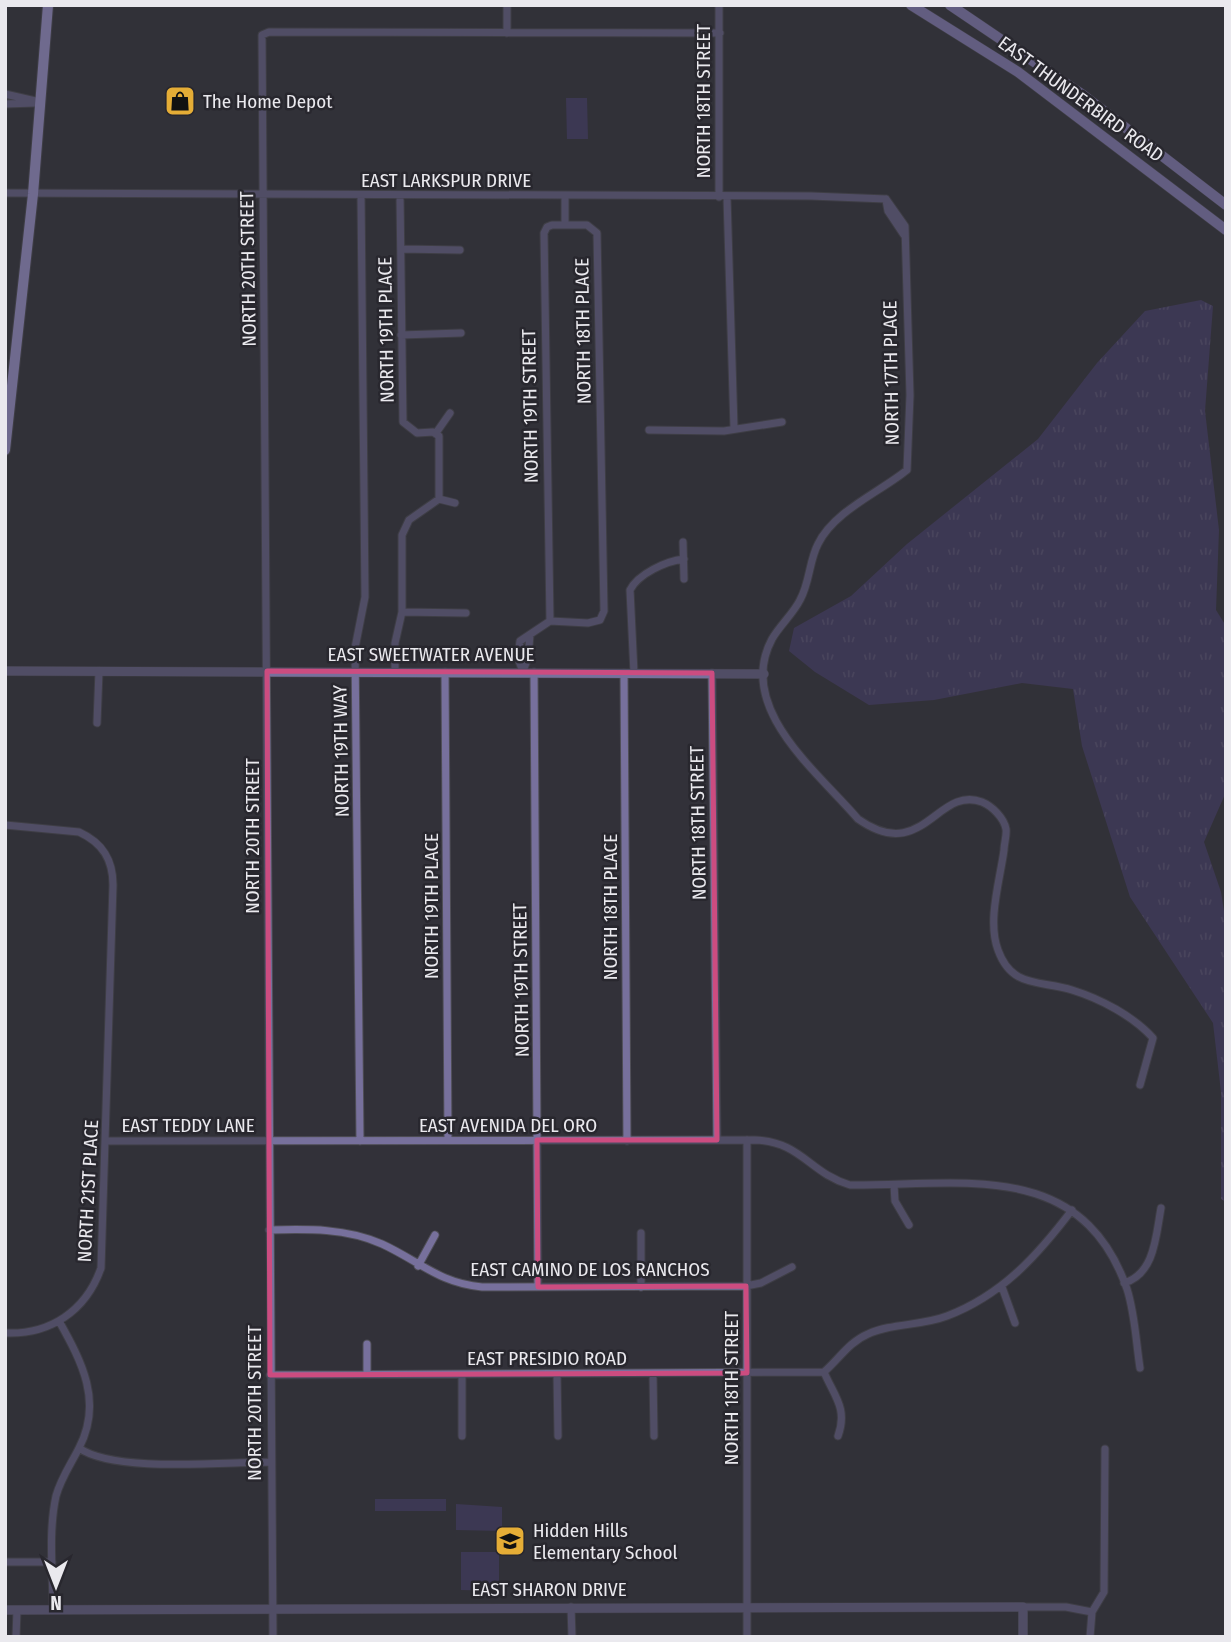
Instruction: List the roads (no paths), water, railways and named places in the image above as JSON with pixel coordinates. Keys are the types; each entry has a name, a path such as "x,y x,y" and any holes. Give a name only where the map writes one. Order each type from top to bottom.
{"main road":[{"path":"5,450 33,194 48,5"},
{"name":"EAST THUNDERBIRD ROAD","path":"911,5 1018,72 1226,230"},
{"name":"EAST THUNDERBIRD ROAD","path":"950,5 1083,94 1226,205"}],"street":[{"path":"507,5 507,33 720,33"},
{"name":"NORTH 18TH STREET","path":"719,5 723,197 734,428"},
{"name":"NORTH 20TH STREET","path":"273,1637 262,35 269,32 507,33"},
{"path":"5,94 40,102"},
{"path":"5,104 40,102"},
{"name":"EAST LARKSPUR DRIVE","path":"5,193 886,200"},
{"name":"NORTH 19TH WAY","path":"360,1141 356,671 357,629 365,597 361,195"},
{"name":"NORTH 19TH PLACE","path":"400,196 403,422 417,433 436,433"},
{"path":"565,196 565,224"},
{"name":"NORTH 17TH PLACE","path":"886,200 888,211 904,236 910,395 907,470 826,530 817,545 806,588 772,640 764,674 768,709 782,733 858,819 872,829 891,833 917,830 948,805 966,800 982,802 997,813 1006,829 994,929 1004,962 1023,980 1073,990 1138,1022 1153,1038 1140,1085"},
{"name":"NORTH 18TH PLACE","path":"550,621 588,624 603,618 597,233 587,225 565,224"},
{"name":"NORTH 19TH STREET","path":"550,621 544,233 547,227 565,224"},
{"path":"401,249 460,250"},
{"path":"401,335 461,333"},
{"path":"439,499 436,433 450,413"},
{"path":"649,430 734,428 782,422"},
{"path":"395,671 395,643 402,612 402,536 409,520 439,499 455,503"},
{"path":"683,542 684,579"},
{"name":"NORTH 18TH PLACE","path":"627,1140 630,590 635,582 673,560 684,559"},
{"path":"402,612 466,613"},
{"path":"523,672 518,647 520,641 550,621"},
{"name":"EAST SWEETWATER AVENUE","path":"5,671 764,674"},
{"path":"97,723 99,671"},
{"name":"NORTH 19TH PLACE","path":"445,672 448,1140"},
{"name":"NORTH 19TH STREET","path":"534,672 538,1287"},
{"name":"NORTH 18TH STREET","path":"712,673 717,1140"},
{"name":"NORTH 21ST PLACE","path":"5,825 79,832 101,847 109,859 113,885 102,1268 89,1293 76,1310 59,1321"},
{"name":"EAST AVENIDA DEL ORO","path":"269,1140 747,1140 787,1145 824,1175 850,1185 1019,1187 1050,1197 1072,1210"},
{"name":"EAST TEDDY LANE","path":"107,1141 269,1140"},
{"name":"NORTH 18TH STREET","path":"747,1140 747,1637"},
{"path":"894,1185 895,1201 909,1225"},
{"path":"1124,1283 1139,1276 1149,1260 1161,1208"},
{"path":"838,1436 843,1422 842,1410 824,1372 848,1346 868,1333 943,1318 1002,1287 1034,1258 1072,1210 1103,1244 1124,1283 1131,1308 1140,1368"},
{"name":"EAST CAMINO DE LOS RANCHOS","path":"269,1230 349,1233 384,1245 418,1266 459,1284 538,1287 746,1286 761,1283 792,1267"},
{"path":"641,1233 641,1287"},
{"path":"418,1266 435,1236"},
{"path":"1002,1287 1015,1323"},
{"path":"5,1333 41,1330 59,1321 84,1368 89,1384 90,1415 79,1448 57,1494 52,1562 53,1610"},
{"path":"367,1344 367,1374"},
{"name":"EAST PRESIDIO ROAD","path":"270,1375 824,1372"},
{"path":"462,1374 462,1436"},
{"path":"557,1374 558,1436"},
{"path":"653,1374 654,1436"},
{"path":"79,1448 102,1459 126,1462 270,1462"},
{"path":"1090,1637 1092,1612 1104,1592 1105,1449"},
{"path":"5,1562 52,1562"},
{"path":"571,1606 572,1637"},
{"name":"EAST SHARON DRIVE","path":"5,1610 571,1606 1066,1607 1092,1612"},
{"path":"1023,1607 1023,1637"},
{"path":"16,1637 17,1610"}],"place":[{"name":"The Home Depot","path":"180,101"},
{"name":"Hidden Hills Elementary School","path":"510,1541"}]}
